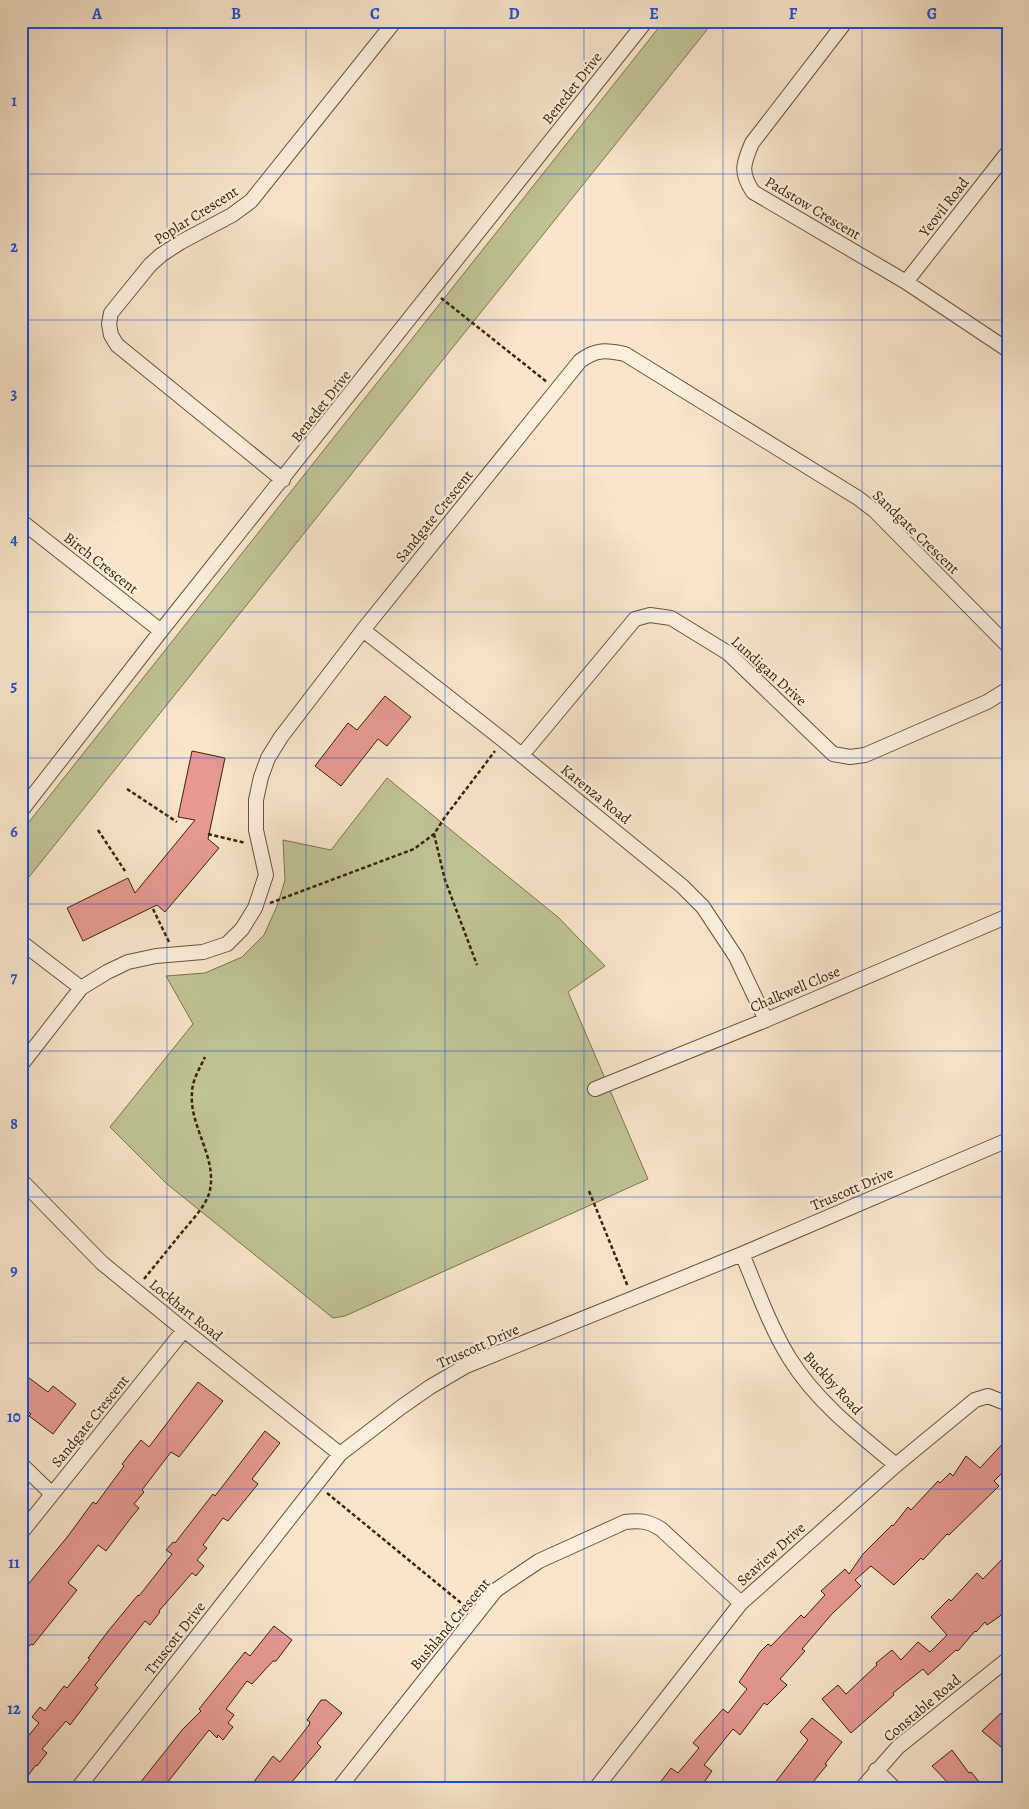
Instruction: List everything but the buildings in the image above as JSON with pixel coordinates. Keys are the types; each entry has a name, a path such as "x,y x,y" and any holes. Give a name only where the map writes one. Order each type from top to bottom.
{"street":[{"name":"Poplar Crescent","path":"283,480 117,346 109,324 111,313 150,265 161,255 180,242 232,216 251,201 395,21"},
{"name":"Benedet Drive","path":"21,811 646,21"},
{"name":"Padstow Crescent","path":"846,21 752,143 745,160 744,179 753,192 906,282 1008,350"},
{"name":"Yeovil Road","path":"906,282 1008,152"},
{"name":"Sandgate Crescent","path":"21,1065 81,988 107,972 128,962 156,956 203,952 226,944 242,930 255,908 266,875 256,830 256,800 261,777 268,758 281,737 363,630 580,361 591,353 604,351 625,354 858,498 875,511 1008,646"},
{"name":"Birch Crescent","path":"21,521 162,631"},
{"name":"Lundigan Drive","path":"522,755 635,619 650,615 672,618 728,653 833,754 850,757 865,755 987,702 1008,689"},
{"name":"Karenza Road","path":"363,630 522,755 682,886 703,907 718,927 736,957 766,1020"},
{"name":"Chalkwell Close","path":"595,1089 766,1020 1008,916"},
{"path":"21,942 81,988"},
{"name":"Truscott Drive","path":"78,1788 340,1454 407,1403 466,1366 742,1254 1008,1140"},
{"name":"Lockhart Road","path":"21,1180 102,1263 340,1454"},
{"name":"Buckby Road","path":"742,1254 781,1344 791,1361 814,1391 843,1422 896,1465"},
{"name":"Sandgate Crescent","path":"21,1533 184,1330"},
{"name":"Seaview Drive","path":"596,1788 740,1603 896,1465 976,1400 988,1396 1008,1404"},
{"path":"21,1464 52,1494"},
{"name":"Bushland Crescent","path":"339,1788 496,1590 539,1561 625,1522 638,1520 650,1522 661,1529 740,1603"},
{"name":"Constable Road","path":"862,1788 876,1770 898,1748 1008,1659"},
{"path":"876,1770 894,1788"}],"path":[{"path":"432,291 557,390"},
{"path":"255,908 290,897 414,850 434,834 503,740"},
{"path":"128,789 177,822"},
{"path":"98,830 125,871"},
{"path":"208,834 259,846"},
{"path":"434,834 445,880 477,965"},
{"path":"153,909 174,954"},
{"path":"135,1290 202,1208 209,1194 211,1179 209,1163 192,1106 192,1091 195,1077 205,1057"},
{"path":"589,1191 633,1298"},
{"path":"316,1484 476,1616"}],"green space":[{"path":"664,21 714,21 21,887 21,832"},
{"path":"387,778 559,918 605,966 568,992 648,1179 345,1316 333,1318 167,1184 110,1127 193,1024 166,976 205,973 242,957 264,935 277,906 285,880 283,840 331,850"}]}
